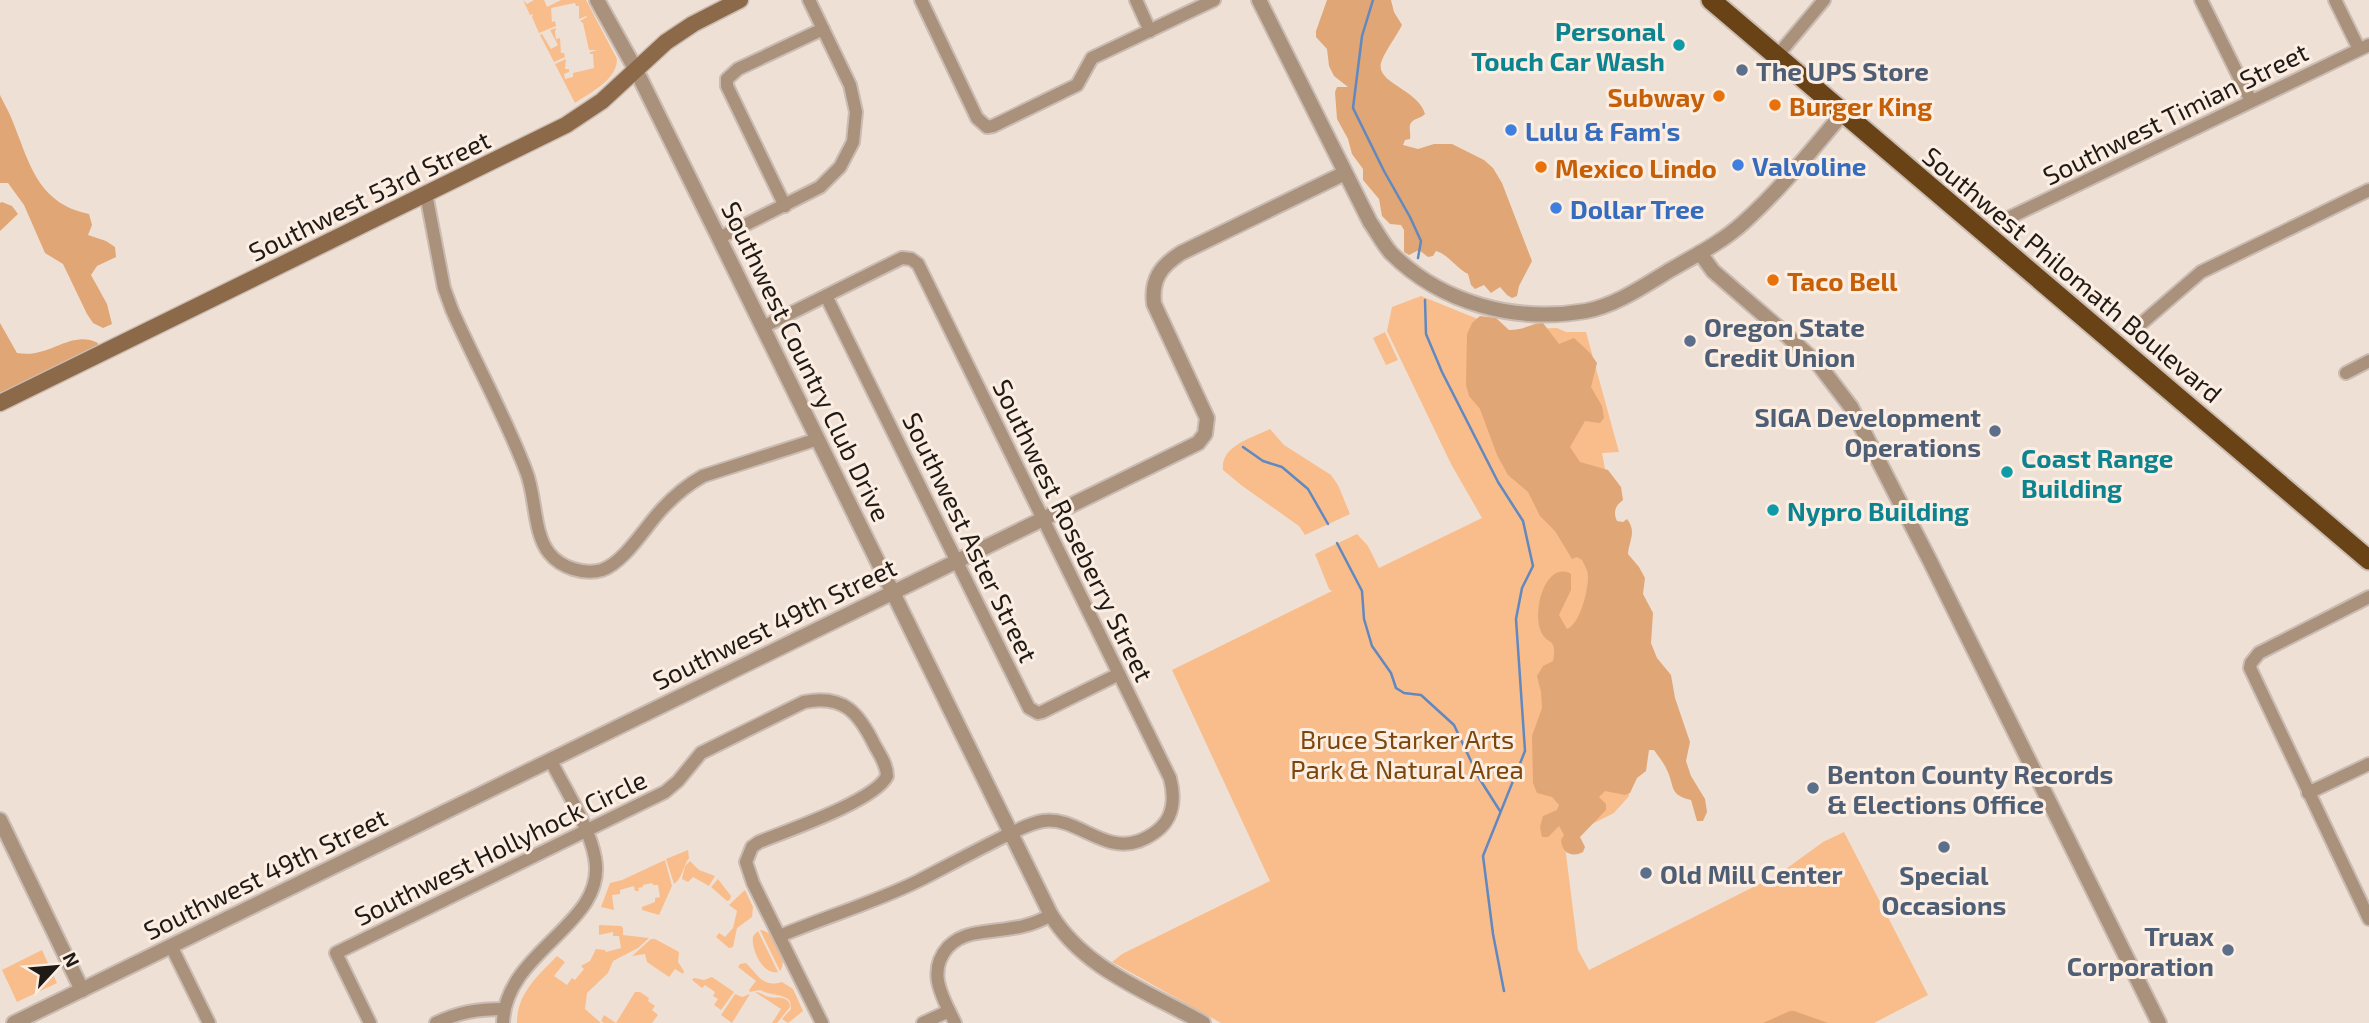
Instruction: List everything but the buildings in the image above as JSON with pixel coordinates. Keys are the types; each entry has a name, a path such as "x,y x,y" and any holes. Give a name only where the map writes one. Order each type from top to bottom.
{"highway":[{"name":"Southwest Philomath Boulevard","path":"1711,0 2369,560"}],"main road":[{"name":"Southwest 53rd Street","path":"0,403 566,125 601,101 657,49 684,30 740,0"}],"street":[{"name":"Southwest Country Club Drive","path":"597,0 636,70 1051,915 1072,944 1095,962 1203,1023"},
{"path":"719,238 820,187 831,178 847,156 853,142 856,127 855,99 809,0"},
{"path":"921,0 977,118 987,127 1077,85 1091,58 1214,0"},
{"path":"1136,0 1150,31"},
{"path":"1259,0 1370,222 1390,252 1417,274 1450,295 1488,309 1526,314 1587,311 1626,296 1700,253 1741,225 1843,113"},
{"path":"1777,57 1824,0"},
{"path":"2201,0 2251,101"},
{"path":"2334,0 2364,47"},
{"path":"785,206 727,86 727,79 738,69 823,29"},
{"name":"Southwest Timian Street","path":"2000,222 2364,47"},
{"name":"Southwest 49th Street","path":"14,1023 1198,443 1208,426 1204,410 1154,304 1154,285 1161,269 1181,253 1345,173"},
{"path":"2142,323 2201,272 2369,190"},
{"path":"426,194 444,288 452,310 527,474 541,540 548,552 561,563 579,571 591,572 612,565 669,501 692,482 703,476 818,439"},
{"path":"1700,253 1713,271 1819,365 1850,406 1930,561 2159,1023"},
{"name":"Southwest Roseberry Street","path":"762,327 902,258 911,259 918,264 1170,778 1175,797 1170,816 1155,832 1140,840 1121,844 1106,841 1055,820 1040,822 909,885 780,936"},
{"name":"Southwest Aster Street","path":"826,296 1032,711 1042,712 1119,674"},
{"path":"2346,373 2369,362"},
{"path":"2369,597 2259,653 2250,668 2369,919"},
{"name":"Southwest Hollyhock Circle","path":"370,1023 336,953 666,792 678,781 692,761 708,748 804,702 828,700 848,708 866,726 887,776 879,786 839,810 752,847 747,854 746,867 822,1023"},
{"path":"503,1023 503,1009 517,977 577,915 590,896 595,881 596,859 585,830 551,761"},
{"path":"2308,793 2369,764"},
{"path":"1,823 82,989"},
{"path":"923,1023 952,1017 939,991 937,971 940,960 952,943 970,934 1027,927 1051,915"},
{"path":"171,946 209,1023"},
{"path":"436,1023 456,1014 480,1009 503,1009"}],"green space":[{"path":"523,0 527,4 534,0 544,0 547,7 561,0 586,0 617,59 608,79 575,103 555,64 566,59 565,69 569,69 569,72 564,74 565,79 573,77 573,73 594,68 593,54 590,52 597,50 589,50 583,23 580,21 587,17 579,19 579,6 575,3 551,8 552,22 555,21 556,26 539,33 533,14 530,15"},
{"path":"556,28 556,39 560,38 561,53 564,53 565,57 554,62 540,35 542,34 551,49 558,45 550,30"},
{"name":"Bruce Starker Arts Park & Natural Area","path":"1421,296 1505,330 1557,328 1566,332 1586,332 1619,452 1602,453 1612,506 1639,746 1626,774 1629,796 1614,813 1564,838 1578,950 1589,970 1779,874 1823,842 1844,832 1928,995 1874,1023 1221,1023 1112,962 1122,954 1270,881 1172,670 1332,591 1315,554 1357,534 1368,546 1379,568 1482,518 1451,464 1387,331 1392,307"},
{"path":"1385,332 1398,360 1386,365 1373,338"},
{"path":"1270,429 1284,445 1331,475 1350,514 1305,535 1299,526 1223,470 1223,462 1232,449"},
{"path":"688,850 689,858 674,884 666,859"},
{"path":"665,860 672,886 659,915 642,910 642,907 660,897 658,885 652,883 638,888 639,891 635,891 634,886 620,890 620,894 612,895 614,910 601,907 610,883"},
{"path":"690,861 699,870 715,876 709,886 693,877 688,882 682,879 685,866"},
{"path":"718,879 731,896 730,900 727,901 711,887"},
{"path":"745,890 753,907 752,917 737,928 733,947 729,948 716,937 719,933 725,937 733,928 737,911 729,905"},
{"path":"599,925 621,926 623,935 649,938 638,948 613,961 608,973 587,993 585,1009 601,1023 517,1023 525,994 557,956 565,962 554,976 567,985 584,969 581,966 590,961 596,949 606,952 621,948 619,936 613,936 613,932 599,935"},
{"path":"760,930 771,935 779,946 783,960 780,971"},
{"path":"758,931 778,972 767,969 756,954 753,936"},
{"path":"651,939 679,952 678,962 683,974 675,969 669,977 647,962 645,954 632,956"},
{"path":"42,950 57,983 17,1002 2,970"},
{"path":"746,963 765,982 782,982 793,989 803,1011 788,1023 782,1019 791,1009 790,1001 760,990 750,992 756,981 738,967"},
{"path":"712,977 734,992 721,1010 714,1005 718,999 713,996 715,992 705,985 702,988 692,980"},
{"path":"635,992 649,998 648,1001 655,1006 652,1010 658,1015 652,1023 616,1023"},
{"path":"755,992 784,999 789,1002 790,1007 777,1023 772,1023 781,1009"},
{"path":"735,994 742,997 750,994 732,1023 721,1015"},
{"path":"604,1015 616,1023 604,1023 601,1021"}],"shaded area":[{"path":"1327,0 1391,0 1402,25 1382,60 1381,68 1389,80 1421,105 1425,114 1411,123 1410,139 1405,140 1403,145 1418,149 1434,144 1452,144 1484,160 1493,168 1502,183 1532,261 1519,286 1517,296 1512,298 1500,287 1491,293 1484,285 1475,289 1468,274 1436,251 1433,256 1428,257 1419,250 1409,255 1404,252 1404,230 1401,225 1390,224 1382,216 1379,199 1363,180 1363,169 1352,154 1348,139 1337,119 1335,92 1337,87 1348,87 1334,76 1329,66 1327,49 1316,37"},
{"path":"0,95 29,163 45,189 71,208 89,214 92,225 88,235 115,247 116,257 97,266 91,275 107,304 112,324 103,328 93,323 63,264 45,253 24,205 8,183 0,183"},
{"path":"0,203 12,206 18,214 0,231"},
{"path":"1480,316 1496,318 1509,330 1543,323 1559,344 1574,338 1597,363 1591,387 1602,406 1604,418 1600,423 1585,421 1570,447 1580,462 1608,470 1621,487 1623,500 1616,509 1616,518 1617,521 1623,522 1627,519 1632,528 1628,554 1645,578 1643,594 1653,613 1651,643 1657,658 1671,675 1675,698 1690,742 1686,761 1691,776 1705,799 1707,812 1703,821 1697,821 1691,800 1676,793 1664,765 1654,750 1649,750 1646,771 1637,778 1630,793 1625,795 1605,791 1599,797 1606,804 1606,810 1580,837 1585,847 1583,852 1571,854 1566,851 1561,840 1564,835 1559,826 1548,837 1542,837 1540,827 1543,816 1557,810 1559,805 1552,797 1537,793 1533,783 1532,736 1542,708 1537,676 1543,666 1553,661 1554,653 1553,644 1545,638 1540,629 1540,602 1544,587 1551,577 1561,572 1571,574 1571,590 1559,615 1567,629 1576,621 1582,606 1588,575 1582,560 1577,557 1572,559 1555,531 1540,516 1528,492 1508,475 1497,455 1480,409 1469,396 1466,385 1467,334 1472,323"},
{"path":"0,323 17,353 40,352 69,342 88,340 98,343 97,353 0,399"},
{"path":"1794,1011 1828,1023 1763,1023"}],"waterway":[{"path":"1373,0 1362,36 1353,108 1421,241 1418,258"},
{"path":"1425,300 1426,334 1442,372 1498,482 1523,521 1533,566 1522,588 1516,619 1525,751 1483,856 1493,934 1504,991"},
{"path":"1243,447 1263,461 1282,467 1308,489 1328,524"},
{"path":"1337,543 1362,591 1364,619 1372,646 1391,673 1396,688 1404,693 1421,695 1454,725 1479,778 1500,811"}],"place":[{"name":"Personal Touch Car Wash","path":"1679,45"},
{"name":"The UPS Store","path":"1742,70"},
{"name":"Subway","path":"1719,96"},
{"name":"Burger King","path":"1775,105"},
{"name":"Lulu & Fam's","path":"1511,130"},
{"name":"Valvoline","path":"1738,165"},
{"name":"Mexico Lindo","path":"1541,167"},
{"name":"Dollar Tree","path":"1556,208"},
{"name":"Taco Bell","path":"1773,280"},
{"name":"Oregon State Credit Union","path":"1690,341"},
{"name":"SIGA Development Operations","path":"1995,431"},
{"name":"Coast Range Building","path":"2007,472"},
{"name":"Nypro Building","path":"1773,510"},
{"name":"Benton County Records & Elections Office","path":"1813,788"},
{"name":"Special Occasions","path":"1944,847"},
{"name":"Old Mill Center","path":"1646,873"},
{"name":"Truax Corporation","path":"2228,950"}]}
